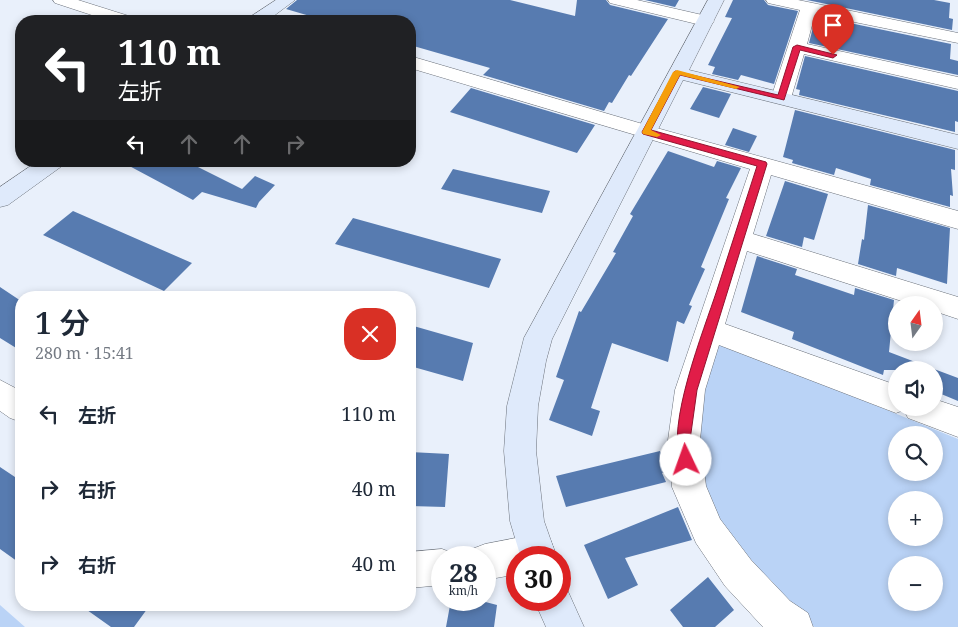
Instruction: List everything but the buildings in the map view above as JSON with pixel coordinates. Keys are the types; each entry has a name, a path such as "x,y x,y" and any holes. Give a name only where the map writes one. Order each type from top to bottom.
{"street":[{"path":"61,0 107,15"},
{"path":"268,15 287,0"},
{"path":"535,546 527,522 520,469 520,420 527,374 538,338 551,309 711,10 616,0"},
{"path":"774,0 958,38"},
{"path":"781,98 810,7"},
{"path":"797,47 958,83"},
{"path":"416,64 646,132 958,220"},
{"path":"677,72 958,142"},
{"path":"762,164 690,390 684,440 689,487 708,531 738,573 777,614 794,627"},
{"path":"0,199 45,167"},
{"path":"739,239 958,308"},
{"path":"710,330 888,396"},
{"path":"0,394 15,404"},
{"path":"941,416 958,422"},
{"path":"416,569 431,568"},
{"path":"558,611 565,627"}],"shaded area":[{"path":"708,337 888,410 888,416 902,416 926,426 888,426 888,481 943,481 943,433 958,439 958,627 815,627 777,614 738,573 684,446"},
{"path":"0,605 25,627 0,627"}],"slow traffic":[{"path":"657,135 646,132 677,72 736,87"}],"route":[{"path":"686,460 684,440 690,390 762,164 646,132 677,72 781,98 797,47 833,55"}]}
